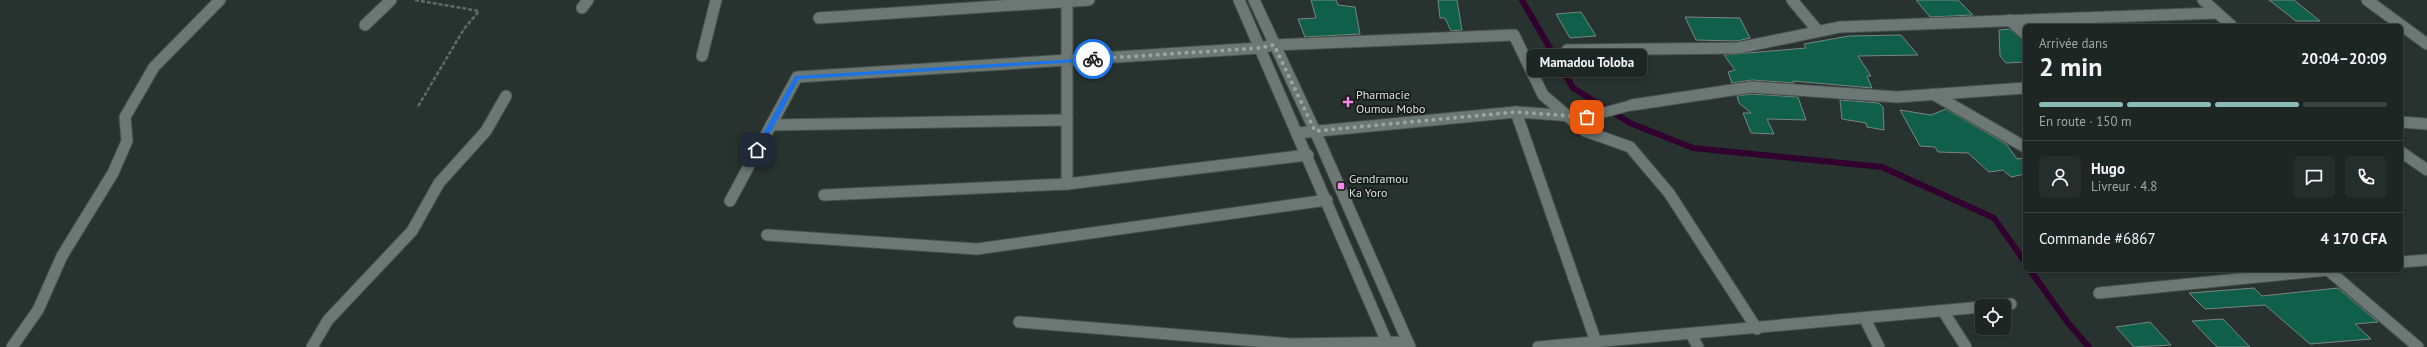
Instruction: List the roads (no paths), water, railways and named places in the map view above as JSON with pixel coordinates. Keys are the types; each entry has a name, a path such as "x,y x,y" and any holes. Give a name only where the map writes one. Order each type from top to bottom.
{"street":[{"path":"12,347 38,310 62,256 113,173 127,141 124,117 154,67 220,0"},
{"path":"365,25 391,0"},
{"path":"582,8 588,0"},
{"path":"702,56 716,0"},
{"path":"819,18 1089,0"},
{"path":"1239,0 1308,155 1388,345"},
{"path":"1019,322 1292,346 1409,345 1315,131 1254,0"},
{"path":"1792,0 1818,31"},
{"path":"2203,0 2230,24"},
{"path":"2367,0 2400,24"},
{"path":"1067,1 1067,184"},
{"path":"1567,50 1738,48 1840,27 2216,13"},
{"path":"2010,20 2023,32"},
{"path":"2403,26 2427,44"},
{"path":"730,201 797,77 1067,61 1260,48 1274,45 1514,35 1543,95 1585,130 1630,147 1669,193 1758,328"},
{"path":"1632,105 1752,87 1897,97 2023,88"},
{"path":"1933,94 2023,146"},
{"path":"312,347 328,320 412,231 439,183 486,131 506,96"},
{"path":"1298,133 1516,112 1587,117"},
{"path":"1516,112 1596,342"},
{"path":"771,125 1067,120"},
{"path":"2403,122 2427,124"},
{"path":"2403,153 2427,170"},
{"path":"824,195 1067,184 1308,155"},
{"path":"767,234 977,249 1327,200"},
{"path":"2403,262 2427,260"},
{"path":"2099,293 2308,272"},
{"path":"2330,272 2418,347"},
{"path":"1538,347 1865,319 1975,308"},
{"path":"1943,311 1966,347"},
{"path":"1865,319 1879,347"},
{"path":"1691,334 1698,347"}],"lane":[{"path":"1587,117 1632,105"}],"waterway":[{"path":"1522,0 1573,88 1630,123 1693,148 1882,167 1994,218 2023,259"},
{"path":"2031,272 2068,323 2089,347"}],"place":[{"name":"Pharmacie Oumou Mobo","path":"1348,102"},
{"name":"Mamadou Toloba","path":"1587,117"},
{"name":"Gendramou Ka Yoro","path":"1341,186"}]}
